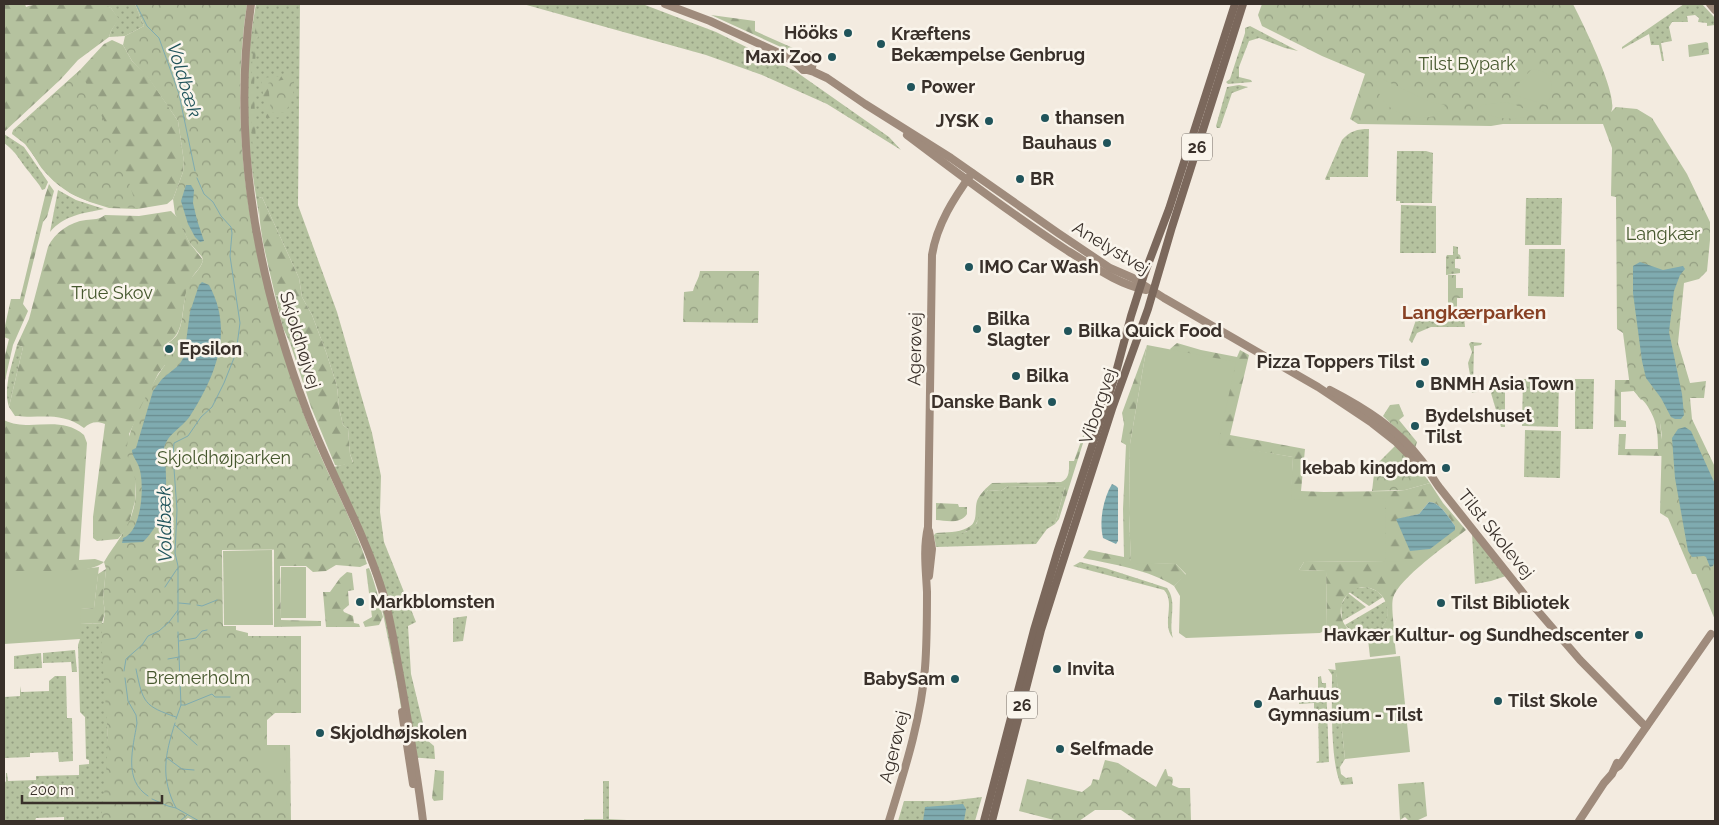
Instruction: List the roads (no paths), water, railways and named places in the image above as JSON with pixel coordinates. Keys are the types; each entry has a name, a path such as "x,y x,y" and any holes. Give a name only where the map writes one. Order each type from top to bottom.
{"main road":[{"name":"Viborgvej","path":"984,821 1043,599 1115,376 1141,286 1169,209 1235,4"},
{"name":"Viborgvej","path":"992,821 1048,606 1109,417 1153,292 1172,226 1243,4"}],"street":[{"name":"Skjoldhøjvej","path":"251,4 244,58 244,140 256,227 279,328 307,411 363,539 382,589 389,617 422,821"},
{"path":"666,4 724,27 781,54 799,65 802,69 807,70 812,67 814,61 809,55 781,54"},
{"path":"1710,4 1715,10"},
{"path":"799,65 799,60 802,56"},
{"name":"Anelystvej","path":"814,61 827,78"},
{"name":"Anelystvej","path":"807,70 827,78 935,148 1025,222 1096,268 1126,284 1141,286 1153,292"},
{"name":"Agerøvej","path":"889,821 910,746 920,702 925,667 925,539 928,527 932,255 941,222 970,177"},
{"name":"Tilst Skolevej","path":"1153,292 1318,387 1372,423 1426,469 1569,647 1646,726"},
{"path":"1579,821 1713,631"}],"water":[{"path":"186,185 191,185 194,190 193,203 204,241 200,242 195,237 188,224 181,201"},
{"path":"1640,262 1663,270 1683,266 1685,269 1680,275 1674,291 1669,332 1682,394 1684,415 1681,419 1671,417 1661,398 1646,378 1633,293 1633,266"},
{"path":"202,282 209,285 220,319 221,336 214,369 190,416 172,434 164,448 166,486 163,509 159,520 143,542 122,543 123,538 134,527 142,495 141,475 132,450 136,448 153,391 162,379 179,365 184,357 190,312 199,285"},
{"path":"1685,427 1691,431 1715,484 1715,561 1713,566 1710,567 1706,557 1692,557 1688,551 1675,478 1672,438 1678,429"},
{"path":"1112,484 1118,488 1118,541 1116,544 1103,538 1101,524 1106,496"},
{"path":"1429,502 1437,505 1444,511 1455,526 1455,530 1430,549 1410,551 1396,519 1419,514"},
{"path":"963,804 966,809 964,821 923,821 925,807"}],"waterway":[{"name":"Voldbæk","path":"136,4 147,26 159,38 179,94 195,171"},
{"name":"Voldbæk","path":"124,671 126,659 142,645 148,636 159,631 169,622 178,610 178,566 175,553 177,510 173,455 174,443 188,436 201,417 212,407 236,353 240,323 230,256 231,227 221,216 213,202 204,194 197,178"},
{"path":"165,587 177,569"},
{"path":"197,605 202,606 217,600"},
{"path":"179,603 190,604"},
{"name":"Voldbæk","path":"178,611 178,622"},
{"path":"179,641 196,638 202,631 207,630"},
{"name":"Voldbæk","path":"176,719 181,705 178,632"},
{"path":"168,659 179,657"},
{"path":"136,669 143,696 147,702 157,710 176,717"},
{"name":"Voldbæk","path":"125,678 128,701 136,715 137,723 132,753 132,772 140,789 148,796"},
{"path":"181,705 212,694 215,697 230,697"},
{"name":"Voldbæk","path":"175,723 167,756 166,776 176,808"},
{"path":"175,725 197,745"},
{"path":"167,758 182,769 194,770"},
{"name":"Voldbæk","path":"152,799 176,808 199,821"},
{"path":"180,821 187,815"}],"place":[{"name":"Hööks","path":"848,33"},
{"name":"Kræftens Bekæmpelse Genbrug","path":"881,44"},
{"name":"Maxi Zoo","path":"832,57"},
{"name":"Power","path":"911,87"},
{"name":"thansen","path":"1045,118"},
{"name":"JYSK","path":"989,121"},
{"name":"Bauhaus","path":"1107,143"},
{"name":"BR","path":"1020,179"},
{"name":"IMO Car Wash","path":"969,267"},
{"name":"Bilka Slagter","path":"977,329"},
{"name":"Bilka Quick Food","path":"1068,331"},
{"name":"Epsilon","path":"169,349"},
{"name":"Pizza Toppers Tilst","path":"1425,362"},
{"name":"Bilka","path":"1016,376"},
{"name":"BNMH Asia Town","path":"1420,384"},
{"name":"Danske Bank","path":"1052,402"},
{"name":"Bydelshuset Tilst","path":"1415,426"},
{"name":"kebab kingdom","path":"1446,468"},
{"name":"Markblomsten","path":"360,602"},
{"name":"Tilst Bibliotek","path":"1441,603"},
{"name":"Havkær Kultur- og Sundhedscenter","path":"1639,635"},
{"name":"Invita","path":"1057,669"},
{"name":"BabySam","path":"955,679"},
{"name":"Tilst Skole","path":"1498,701"},
{"name":"Aarhuus Gymnasium - Tilst","path":"1258,704"},
{"name":"Skjoldhøjskolen","path":"320,733"},
{"name":"Selfmade","path":"1060,749"}],"district":[{"name":"Langkærparken","path":"1474,312"}],"park label":[{"name":"Tilst Bypark","path":"1467,64"},
{"name":"Langkær","path":"1663,234"},
{"name":"True Skov","path":"112,293"},
{"name":"Skjoldhøjparken","path":"224,458"},
{"name":"Bremerholm","path":"198,678"}]}
